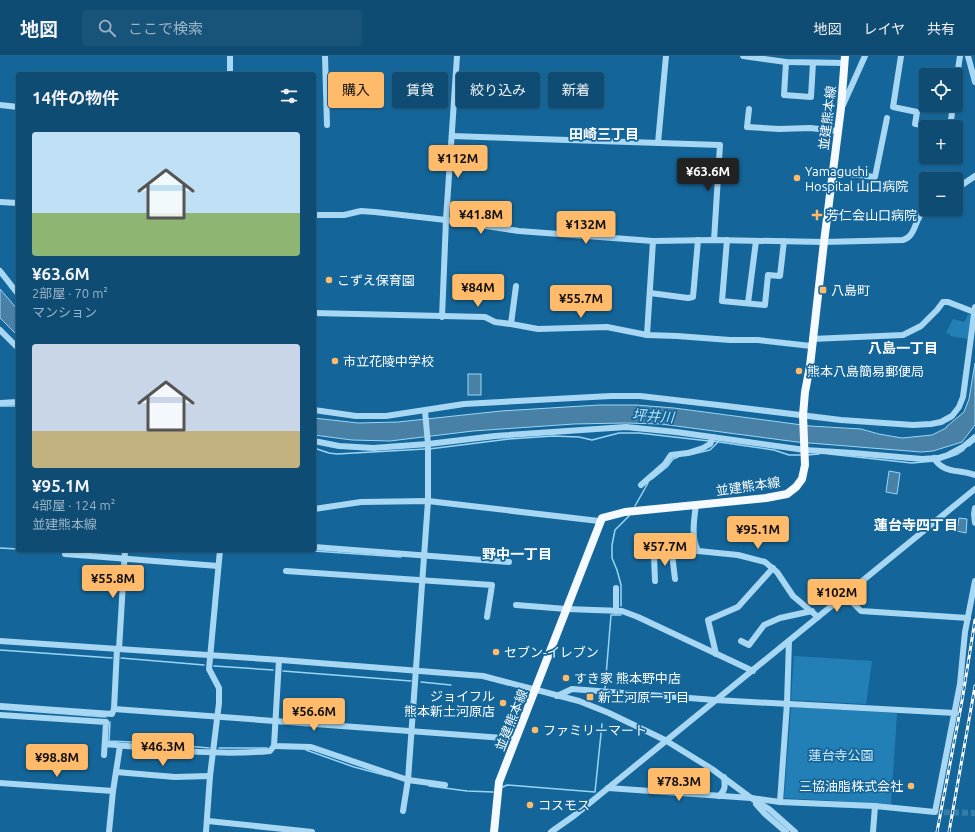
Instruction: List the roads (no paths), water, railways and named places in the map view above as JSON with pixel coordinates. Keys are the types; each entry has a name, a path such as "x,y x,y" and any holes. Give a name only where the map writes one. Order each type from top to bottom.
{"main road":[{"name":"並建熊本線","path":"494,832 499,782 536,689 599,521 602,518 618,513 766,498 787,494 796,487 802,479 805,466 803,415 804,392 810,366 832,172 841,108 845,59"}],"street":[{"path":"230,56 230,72"},
{"path":"325,56 327,125"},
{"path":"442,317 446,220 457,56"},
{"path":"658,143 666,56"},
{"path":"743,56 786,62 813,63 845,59"},
{"path":"841,108 866,56"},
{"path":"901,56 893,107 917,112 915,124 919,124"},
{"path":"958,68 960,56"},
{"path":"968,56 975,82"},
{"path":"786,62 784,95 811,97 813,63"},
{"path":"0,105 16,107"},
{"path":"749,109 747,127 779,129 810,128 838,131"},
{"path":"832,172 875,177 887,118"},
{"path":"452,136 720,145 714,240"},
{"path":"963,184 975,176"},
{"path":"0,202 16,203"},
{"path":"316,214 344,215 362,211 375,212 446,220 519,231 653,241 727,240 824,242 907,238 910,236 919,216"},
{"path":"650,293 688,298 693,297 698,240"},
{"path":"727,240 722,300 765,305 768,275 780,276 784,241"},
{"path":"647,335 653,241"},
{"path":"748,303 756,241"},
{"path":"0,271 16,291"},
{"path":"511,324 516,286"},
{"path":"316,313 485,317 495,322 538,329 607,328 647,335 730,340 812,342 903,335 921,326 943,302 948,302 975,310 967,377 963,397 959,407 952,416 941,422 931,424 913,425 841,420 662,398 612,396 464,404 425,413 386,416 356,416 316,410"},
{"path":"0,330 16,346"},
{"path":"0,402 16,402"},
{"path":"403,811 408,780 417,670 428,501 428,442 425,413"},
{"path":"316,441 339,446 373,448 495,436 626,427 910,459 934,458 948,455 963,447 975,437"},
{"path":"641,485 665,464 671,455 688,453 703,448 710,444 713,436"},
{"path":"934,458 938,465 945,469 975,475"},
{"path":"551,832 575,815 845,595 975,492"},
{"path":"316,508 361,502 428,501 599,521"},
{"path":"696,505 694,524 695,544 698,551"},
{"path":"975,508 975,523"},
{"path":"316,547 509,562"},
{"path":"655,581 651,556 698,551 753,558 765,562 773,568 793,596 818,617"},
{"path":"0,715 106,722 112,719 125,552"},
{"path":"206,832 208,821 210,776 218,717 219,688 209,669 220,552"},
{"path":"65,554 218,566"},
{"path":"672,554 675,579"},
{"path":"716,654 708,620 738,607 773,568"},
{"path":"286,571 492,585 487,617"},
{"path":"608,788 751,798 780,802 874,806 935,812 960,684 965,632 975,581"},
{"path":"616,588 616,611"},
{"path":"845,595 861,611 968,618"},
{"path":"516,605 622,611 638,617 753,671"},
{"path":"741,641 749,645 764,625 780,618 812,611"},
{"path":"0,641 279,660 483,676 579,701 609,712 666,740 724,777 751,798 769,809 795,832"},
{"path":"780,802 787,703 789,642"},
{"path":"105,744 246,754 270,751 274,746 279,660"},
{"path":"557,696 572,689 715,700 955,712"},
{"path":"0,706 275,720 516,739"},
{"path":"104,755 106,722"},
{"path":"109,832 113,791 120,746"},
{"path":"274,746 311,747 408,780 445,785"},
{"path":"116,772 175,777 210,776"},
{"path":"719,796 724,792 724,777"},
{"path":"0,783 113,791"},
{"path":"751,798 782,831"},
{"path":"872,832 874,806"},
{"path":"208,821 312,832"}],"water":[{"path":"0,289 16,308 16,334 0,318"},
{"name":"坪井川","path":"975,363 975,425 962,442 933,451 921,452 797,442 661,424 625,423 574,424 473,431 390,441 352,440 316,435 316,418 358,423 398,422 501,411 599,405 636,405 674,408 810,426 861,429 902,438 932,435 946,428 964,412 969,399"},
{"path":"468,374 481,374 481,395 468,395"},
{"path":"889,471 900,473 897,494 886,492"},
{"path":"959,518 967,519 966,533 957,531"}],"waterway":[{"path":"0,406 16,406"},
{"path":"429,449 509,439 553,436 579,437 592,440 619,433 639,433 709,441"},
{"path":"712,441 774,450 789,455 801,455"},
{"path":"969,446 975,441"},
{"path":"689,455 710,450 718,442"},
{"path":"316,449 337,454 425,449"},
{"path":"938,461 958,454 964,450"},
{"path":"807,455 819,454"},
{"path":"829,454 912,463 935,461"},
{"path":"652,479 667,467 673,459 678,457"},
{"path":"635,506 648,483"},
{"path":"621,606 621,585 612,558 612,545 615,530 629,516"},
{"path":"0,548 16,549"},
{"path":"316,551 401,557"},
{"path":"605,688 611,615 621,615"},
{"path":"0,650 112,658"},
{"path":"121,658 204,665"},
{"path":"214,666 273,670"},
{"path":"283,671 411,681"},
{"path":"421,682 451,685"},
{"path":"0,709 106,717"},
{"path":"110,722 109,741 209,748"},
{"path":"503,787 507,785 595,792 602,724"},
{"path":"219,748 267,748"},
{"path":"306,750 354,767 388,776"},
{"path":"429,786 467,791 493,792"}],"tunnel":[{"path":"935,812 975,813"}],"railway":[{"path":"937,832 962,701 975,620"},
{"path":"949,832 975,686"}],"place":[{"name":"Yamaguchi Hospital 山口病院","path":"797,178"},
{"name":"芳仁会山口病院","path":"817,215"},
{"name":"こずえ保育園","path":"329,280"},
{"name":"八島町","path":"823,290"},
{"name":"市立花陵中学校","path":"335,361"},
{"name":"熊本八島簡易郵便局","path":"799,371"},
{"name":"セブン-イレブン","path":"496,652"},
{"name":"すき家 熊本野中店","path":"566,678"},
{"name":"新土河原一丁目","path":"590,697"},
{"name":"ジョイフル 熊本新土河原店","path":"503,703"},
{"name":"ファミリーマート","path":"535,730"},
{"name":"三協油脂株式会社","path":"911,786"},
{"name":"コスモス","path":"530,805"}],"district":[{"name":"田崎三丁目","path":"604,134"},
{"name":"八島一丁目","path":"903,348"},
{"name":"蓮台寺四丁目","path":"916,525"},
{"name":"野中一丁目","path":"517,554"}],"park label":[{"name":"蓮台寺公園","path":"841,755"}]}
